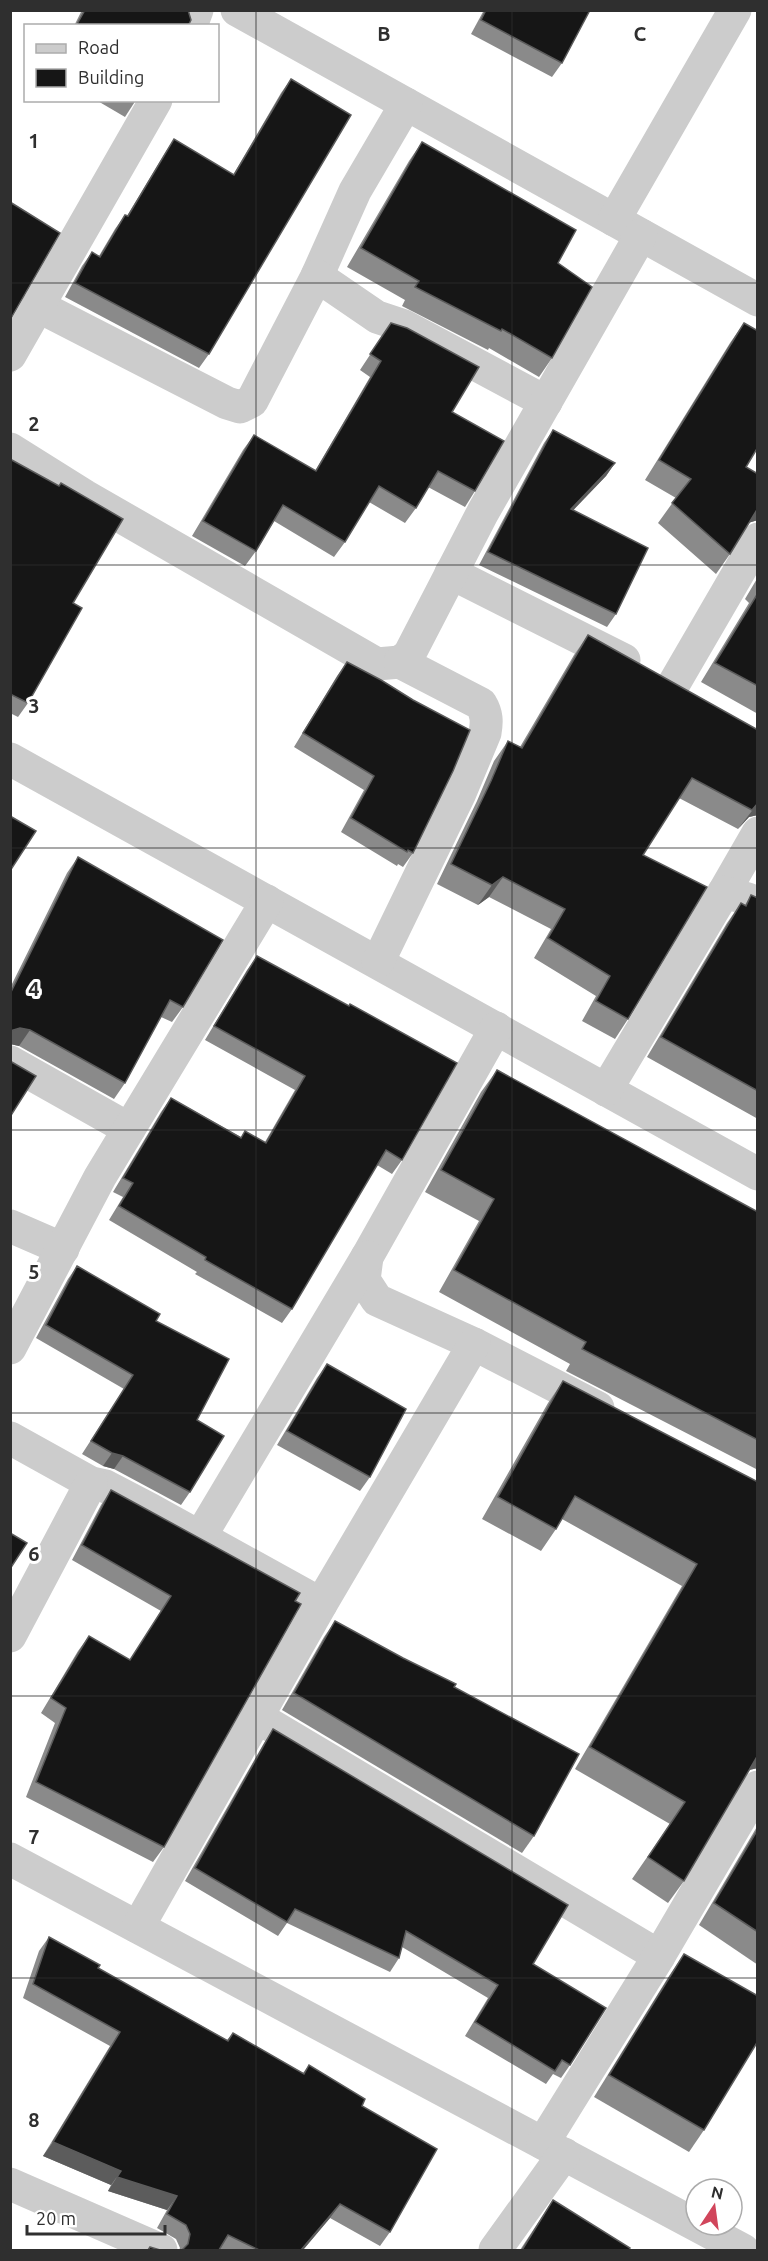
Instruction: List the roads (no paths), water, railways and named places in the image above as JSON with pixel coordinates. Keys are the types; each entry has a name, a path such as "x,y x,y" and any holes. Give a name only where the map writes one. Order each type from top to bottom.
{"street":[{"path":"191,24 197,10"},
{"path":"237,10 758,300"},
{"path":"10,449 85,496 377,664 400,662 410,655 451,573 546,402 627,228 735,10"},
{"path":"10,355 155,102"},
{"path":"38,306 227,403 240,407 252,401 317,276 355,191 406,104"},
{"path":"317,276 377,317 404,326 546,402"},
{"path":"672,687 758,539"},
{"path":"451,573 611,653 700,703"},
{"path":"378,962 459,794 485,734 487,723 486,712 481,704 400,662"},
{"path":"10,759 758,1174"},
{"path":"606,1090 758,833"},
{"path":"724,892 748,899 758,905"},
{"path":"10,1348 100,1177 267,901"},
{"path":"200,1537 367,1257 496,1028"},
{"path":"10,1062 129,1129"},
{"path":"10,1226 63,1249"},
{"path":"367,1257 364,1280 377,1300 474,1344 621,1420"},
{"path":"138,1927 321,1604 474,1344"},
{"path":"10,1438 91,1483 105,1486 321,1604"},
{"path":"10,1636 91,1483"},
{"path":"257,1717 659,1956"},
{"path":"495,2250 554,2149 659,1956 758,1786"},
{"path":"16,1873 138,1927 743,2250"},
{"path":"10,2184 161,2250"}]}
